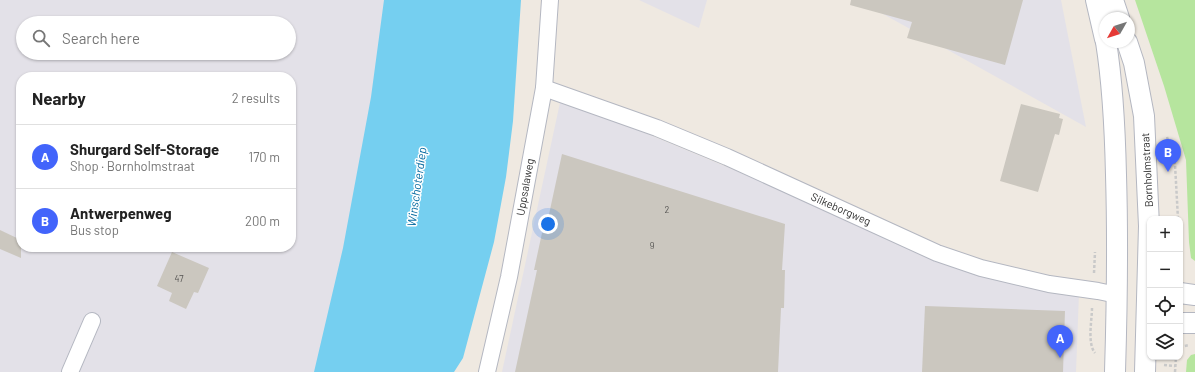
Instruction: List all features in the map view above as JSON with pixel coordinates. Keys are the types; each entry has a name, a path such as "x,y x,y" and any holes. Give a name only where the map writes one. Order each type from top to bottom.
{"street":[{"name":"Uppsalaweg","path":"487,372 509,277 544,88 550,0"},
{"path":"1096,0 1099,13"},
{"path":"1113,0 1117,12"},
{"path":"1107,48 1115,117 1118,237 1114,372"},
{"name":"Bornholmstraat","path":"1129,48 1134,64 1144,116 1150,226 1150,252"},
{"name":"Silkeborgweg","path":"544,88 657,128 726,157 945,255 981,268 1049,284 1093,290 1117,296 1147,288"},
{"path":"1183,293 1195,295"},
{"path":"1117,296 1147,318"},
{"path":"70,372 92,321"},
{"path":"1183,323 1195,323"},
{"name":"Bornholmstraat","path":"1146,372 1149,324"}],"path":[{"path":"1183,346 1193,344"},
{"path":"1175,372 1176,360"}],"shaded area":[{"path":"0,0 387,0 383,44 322,372 0,372"},
{"path":"639,0 707,0 699,28"},
{"path":"858,0 1061,0 1086,127"},
{"path":"561,98 926,250 1079,293 1076,372 502,372"}],"green space":[{"path":"1135,0 1195,0 1195,261 1191,258 1189,242 1186,160 1164,86"},
{"path":"1195,354 1195,372 1186,372 1187,360 1191,355"}],"water":[{"name":"Winschoterdiep","path":"384,0 521,0 513,121 506,177 494,242 463,358 454,372 314,372 343,248 371,97"}],"building":[{"path":"851,0 1023,0 1005,65 907,38 912,22 850,5"},
{"path":"1021,104 1060,114 1059,118 1063,119 1059,135 1055,134 1038,192 1000,181"},
{"path":"562,154 785,224 782,270 785,270 784,308 781,308 778,372 515,372 537,270 534,270 542,233 545,233"},
{"path":"0,230 16,238 16,252 21,252 21,258 0,249"},
{"path":"172,252 209,268 198,293 194,292 186,309 169,301 172,293 157,286"},
{"path":"925,306 1065,311 1063,372 922,372"}],"place":[{"name":"Antwerpenweg","path":"1168,172"},
{"name":"Shurgard Self-Storage","path":"1060,358"}]}
